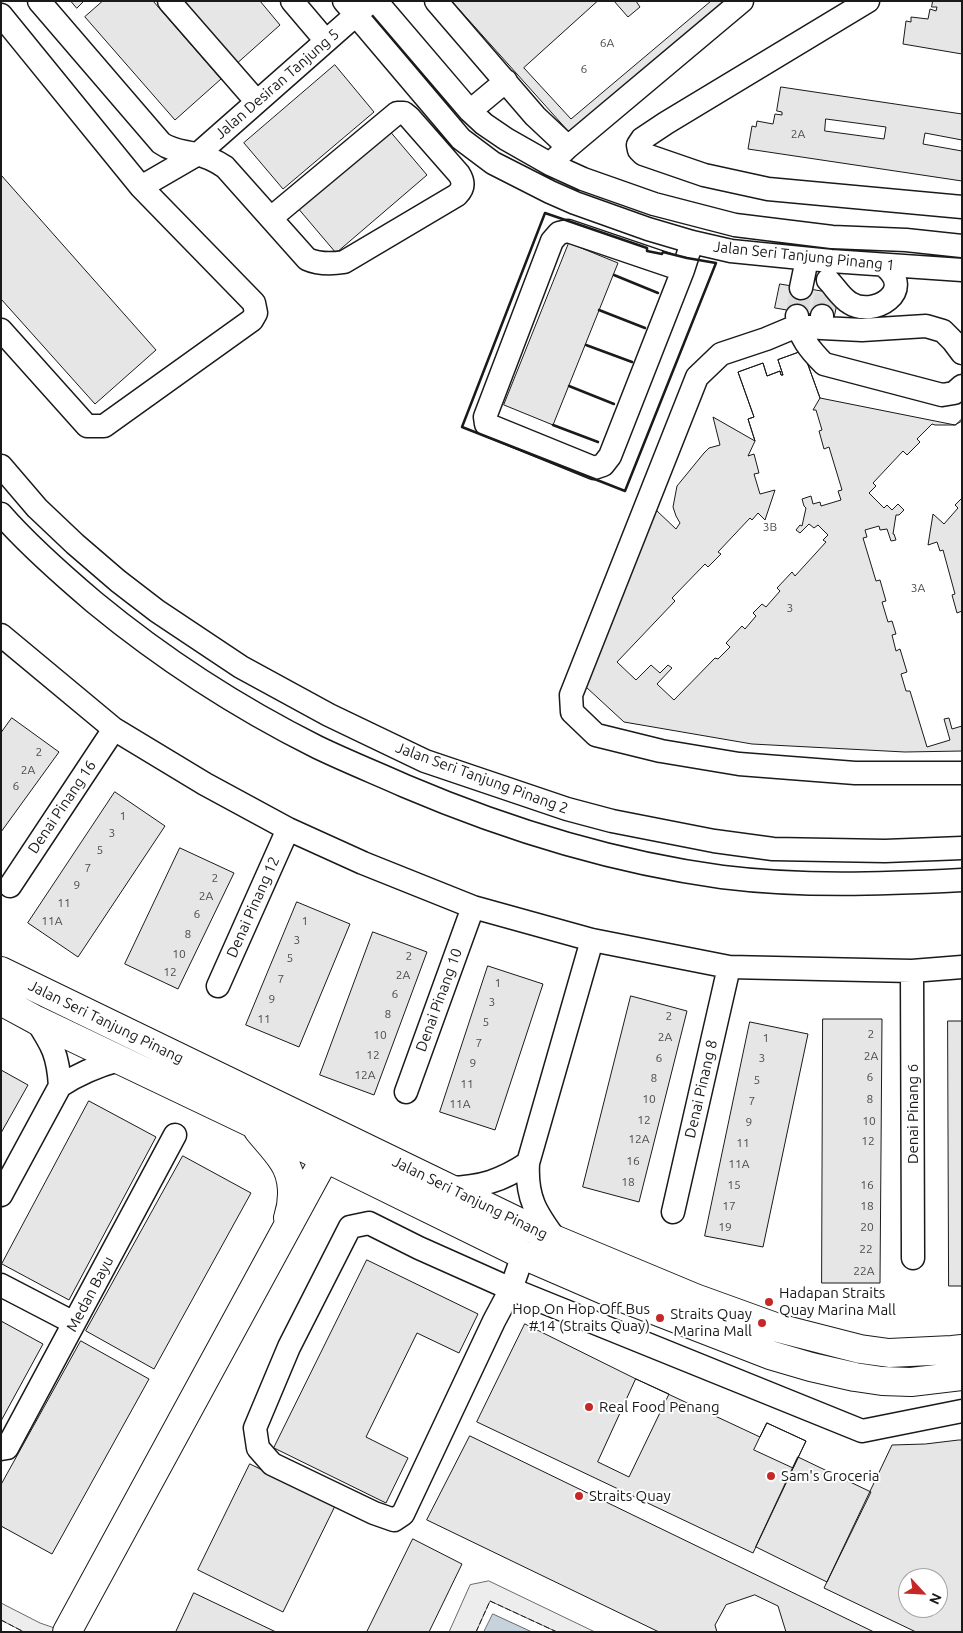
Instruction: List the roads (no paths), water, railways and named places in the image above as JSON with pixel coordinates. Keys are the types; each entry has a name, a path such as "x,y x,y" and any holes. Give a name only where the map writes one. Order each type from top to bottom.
{"main road":[{"name":"Jalan Seri Tanjung Pinang","path":"1,971 556,1240 695,1298 778,1328 860,1349 889,1352 962,1349"},
{"name":"Jalan Seri Tanjung Pinang","path":"1,1002 523,1255 620,1297 743,1345 812,1367 882,1381 911,1382 962,1376"},
{"path":"252,1124 284,1161 292,1185 292,1205 281,1238"},
{"path":"71,1623 325,1158"}],"street":[{"path":"39,1 161,143 169,149 198,154 216,161 225,167 307,259 314,262 337,264 344,262 458,195 463,185 459,174 409,117 404,113 397,113 271,218"},
{"path":"169,1 257,102"},
{"path":"292,1 326,41"},
{"name":"Jalan Seri Tanjung Pinang 1","path":"376,1 470,111 484,124 550,164 584,179 654,204 735,225 832,237 906,240 962,246"},
{"path":"436,1 535,116 568,146"},
{"path":"550,164 568,146 742,1"},
{"path":"868,1 642,138 638,145 639,150 643,154 704,175 768,189 962,207"},
{"name":"Jalan Desiran Tanjung 5","path":"141,187 198,154 326,41 357,6"},
{"name":"Jalan Seri Tanjung Pinang 1","path":"357,6 461,139 493,163 575,203 648,229 692,242 731,251 807,259 828,278 883,265 962,270"},
{"path":"1,15 141,187 254,303 256,312 252,320 104,426 87,426 1,330"},
{"path":"470,111 506,81"},
{"path":"683,270 568,231 560,234 552,241 548,250 485,417 486,424 594,468 603,465 610,456 683,270 692,242"},
{"path":"832,237 828,278 850,304 861,307 880,305 892,297 897,288 895,277 883,265"},
{"path":"801,288 807,259"},
{"path":"797,319 811,350 824,364 942,396 954,393 962,386"},
{"path":"962,353 943,331 926,326 862,330 797,319 722,354 696,377 571,696 572,712 596,735 661,751 739,764 855,773 962,773"},
{"name":"Jalan Seri Tanjung Pinang 2","path":"1,466 37,508 75,544 118,581 178,626 241,667 289,694 425,761 567,809 612,821 714,841 773,849 885,850 962,848"},
{"path":"1,514 22,538 70,581 124,626 185,671 318,748 456,807 526,832 591,850 655,866 723,877 794,883 868,884 962,880"},
{"path":"5,645 114,729 205,784 288,829 363,863 473,907 592,940 729,967 912,971 962,967"},
{"name":"Denai Pinang 16","path":"10,886 114,729"},
{"name":"Denai Pinang 12","path":"218,986 288,829"},
{"name":"Denai Pinang 10","path":"406,1092 473,907"},
{"path":"556,1240 535,1209 527,1180 528,1163 592,940"},
{"name":"Denai Pinang 8","path":"673,1212 729,967"},
{"name":"Denai Pinang 6","path":"912,971 913,1258"},
{"path":"36,1020 52,1044 59,1065 60,1086"},
{"path":"1,1195 60,1086 78,1074 119,1060"},
{"name":"Medan Bayu","path":"1,1449 6,1448 175,1135"},
{"path":"449,1188 472,1186 498,1180 528,1163"},
{"path":"523,1255 511,1289 403,1514 394,1520 374,1513 272,1464 258,1448 256,1428 288,1347 350,1227 369,1222 419,1248 511,1289 839,1420 862,1431 962,1411"},
{"path":"1,1285 74,1323"}],"tunnel":[{"path":"797,312 801,288"},
{"path":"822,316 826,292"}],"place":[{"name":"Hadapan Straits Quay Marina Mall","path":"769,1302"},
{"name":"Hop On Hop Off Bus #14 (Straits Quay)","path":"660,1318"},
{"name":"Straits Quay Marina Mall","path":"762,1323"},
{"name":"Real Food Penang","path":"589,1407"},
{"name":"Sam's Groceria","path":"771,1476"},
{"name":"Straits Quay","path":"579,1496"}]}
